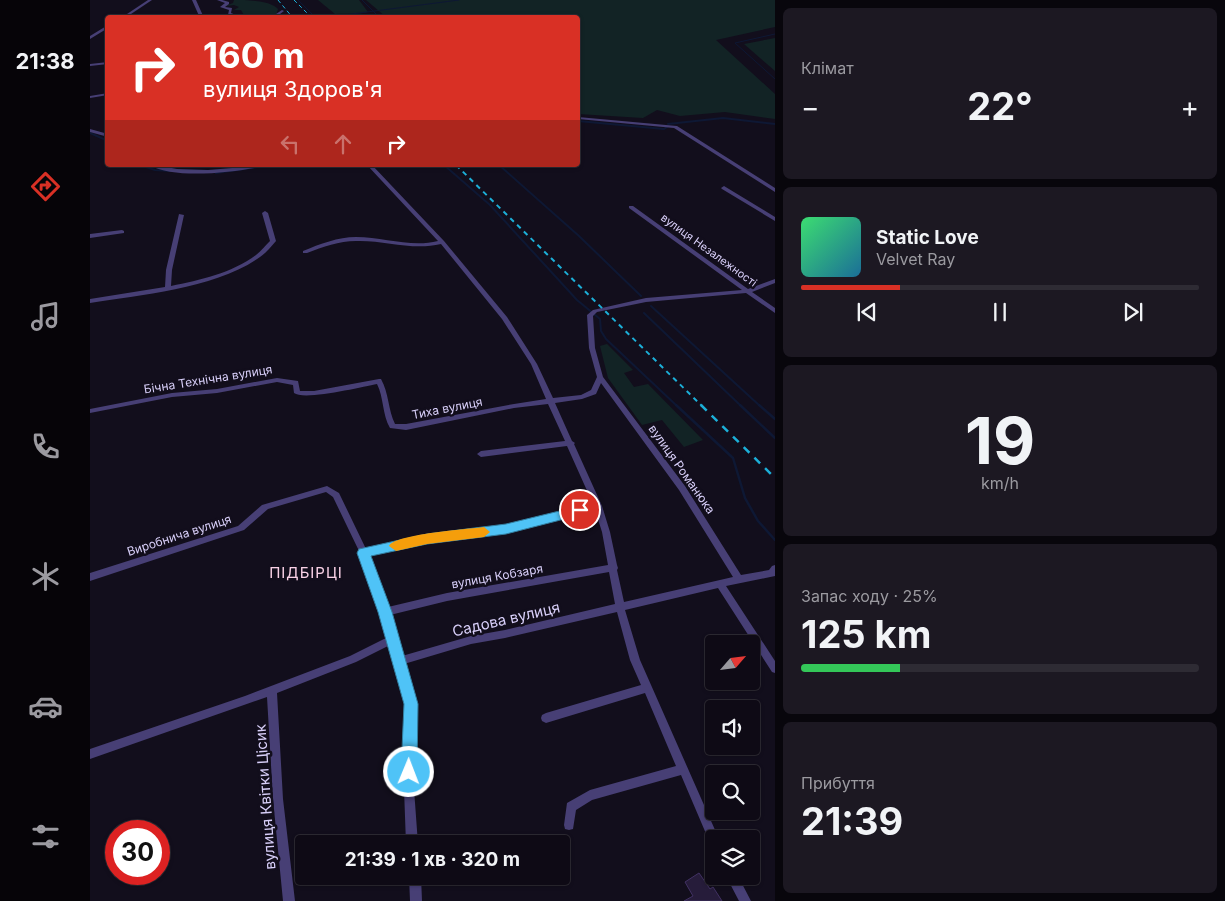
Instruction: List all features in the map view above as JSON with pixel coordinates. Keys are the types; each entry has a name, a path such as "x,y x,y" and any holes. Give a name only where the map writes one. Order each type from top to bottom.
{"street":[{"path":"127,15 150,0"},
{"path":"194,0 201,15"},
{"path":"219,0 229,4 222,7 231,9 229,14 232,15"},
{"path":"279,15 282,11"},
{"path":"92,29 105,26"},
{"path":"90,38 105,27"},
{"path":"90,65 105,62"},
{"path":"90,97 105,94"},
{"path":"580,118 676,127 775,190"},
{"path":"90,130 105,134"},
{"path":"100,132 105,131"},
{"path":"160,167 211,171 247,167"},
{"path":"371,167 442,242 511,327 534,364 552,400 598,506 614,568 620,606 635,660 710,830"},
{"path":"724,188 775,219"},
{"name":"вулиця Незалежності","path":"631,207 775,311"},
{"path":"90,301 168,288 212,278 239,267 258,256 270,245 273,237 265,213"},
{"path":"168,288 169,270 181,215"},
{"path":"90,236 122,232"},
{"path":"305,252 336,240 366,239 420,245 442,242"},
{"path":"748,291 775,281"},
{"name":"вулиця Романюка","path":"739,579 682,488 600,377 592,348 592,313 609,307 678,297 748,291"},
{"path":"552,400 588,395 594,392 600,377"},
{"name":"Бічна Технічна вулиця","path":"90,411 172,395 217,391 277,380 296,383 297,392 314,393 379,381"},
{"name":"Тиха вулиця","path":"379,381 393,426 406,427 552,400"},
{"path":"482,454 571,443"},
{"name":"Виробнича вулиця","path":"90,577 240,528 264,507 327,489 336,495 364,553"},
{"path":"412,835 409,789 411,704 385,612 364,553 427,539 506,529 598,506"},
{"name":"вулиця Кобзаря","path":"385,612 447,597 614,568"},
{"path":"620,606 772,573 775,569"},
{"path":"721,584 775,669"},
{"name":"Садова вулиця","path":"399,661 471,640 505,634 620,606"},
{"path":"90,754 272,690 353,659 393,638"},
{"path":"546,718 648,688"},
{"name":"вулиця Квітки Цісик","path":"272,690 278,799 289,901"},
{"path":"569,825 571,807 585,797 684,769"},
{"path":"415,885 416,901"},
{"path":"737,885 745,901"}],"shaded area":[{"path":"234,0 258,1 278,9 276,15 244,15 241,10 234,10 239,7 234,5 225,6 233,3"},
{"path":"318,0 359,0 368,12 335,14"},
{"path":"366,0 775,0 775,27 716,40 775,94 775,119 725,112 680,116 657,110 643,118 580,114 580,15 384,15"},
{"path":"775,38 775,71 744,44"},
{"path":"607,344 633,370 624,373 634,387 648,384 703,440 684,447 662,420 642,425 608,378 600,346"}],"building":[{"path":"699,873 705,885 710,889 713,887 722,901 684,901 693,896 685,882"}],"waterway":[{"path":"298,0 313,15"},
{"path":"362,0 373,11"},
{"path":"373,11 459,0"},
{"path":"344,15 373,11"},
{"path":"373,11 377,15"},
{"path":"775,34 735,43 775,79"},
{"path":"668,124 723,118 775,124"},
{"path":"580,121 664,129 667,127"},
{"path":"90,133 105,140"},
{"path":"146,167 170,171"},
{"path":"216,173 257,167"},
{"path":"446,167 490,205 577,300 600,319 601,331 606,339 677,406"},
{"path":"501,167 579,236 641,296"},
{"path":"651,306 760,406"},
{"path":"644,313 741,406"},
{"path":"676,405 733,458 745,498 758,521 775,540"},
{"path":"740,405 775,438"},
{"path":"759,405 775,419"}],"railway":[{"path":"278,0 290,15"},
{"path":"294,0 309,15"},
{"path":"458,167 702,406"},
{"path":"701,405 775,478"}],"slow traffic":[{"path":"396,546 427,539 484,532"}],"district":[{"name":"ПІДБІРЦІ","path":"306,572"}],"route":[{"path":"409,772 411,704 385,612 364,553 427,539 506,529 580,510"}]}
